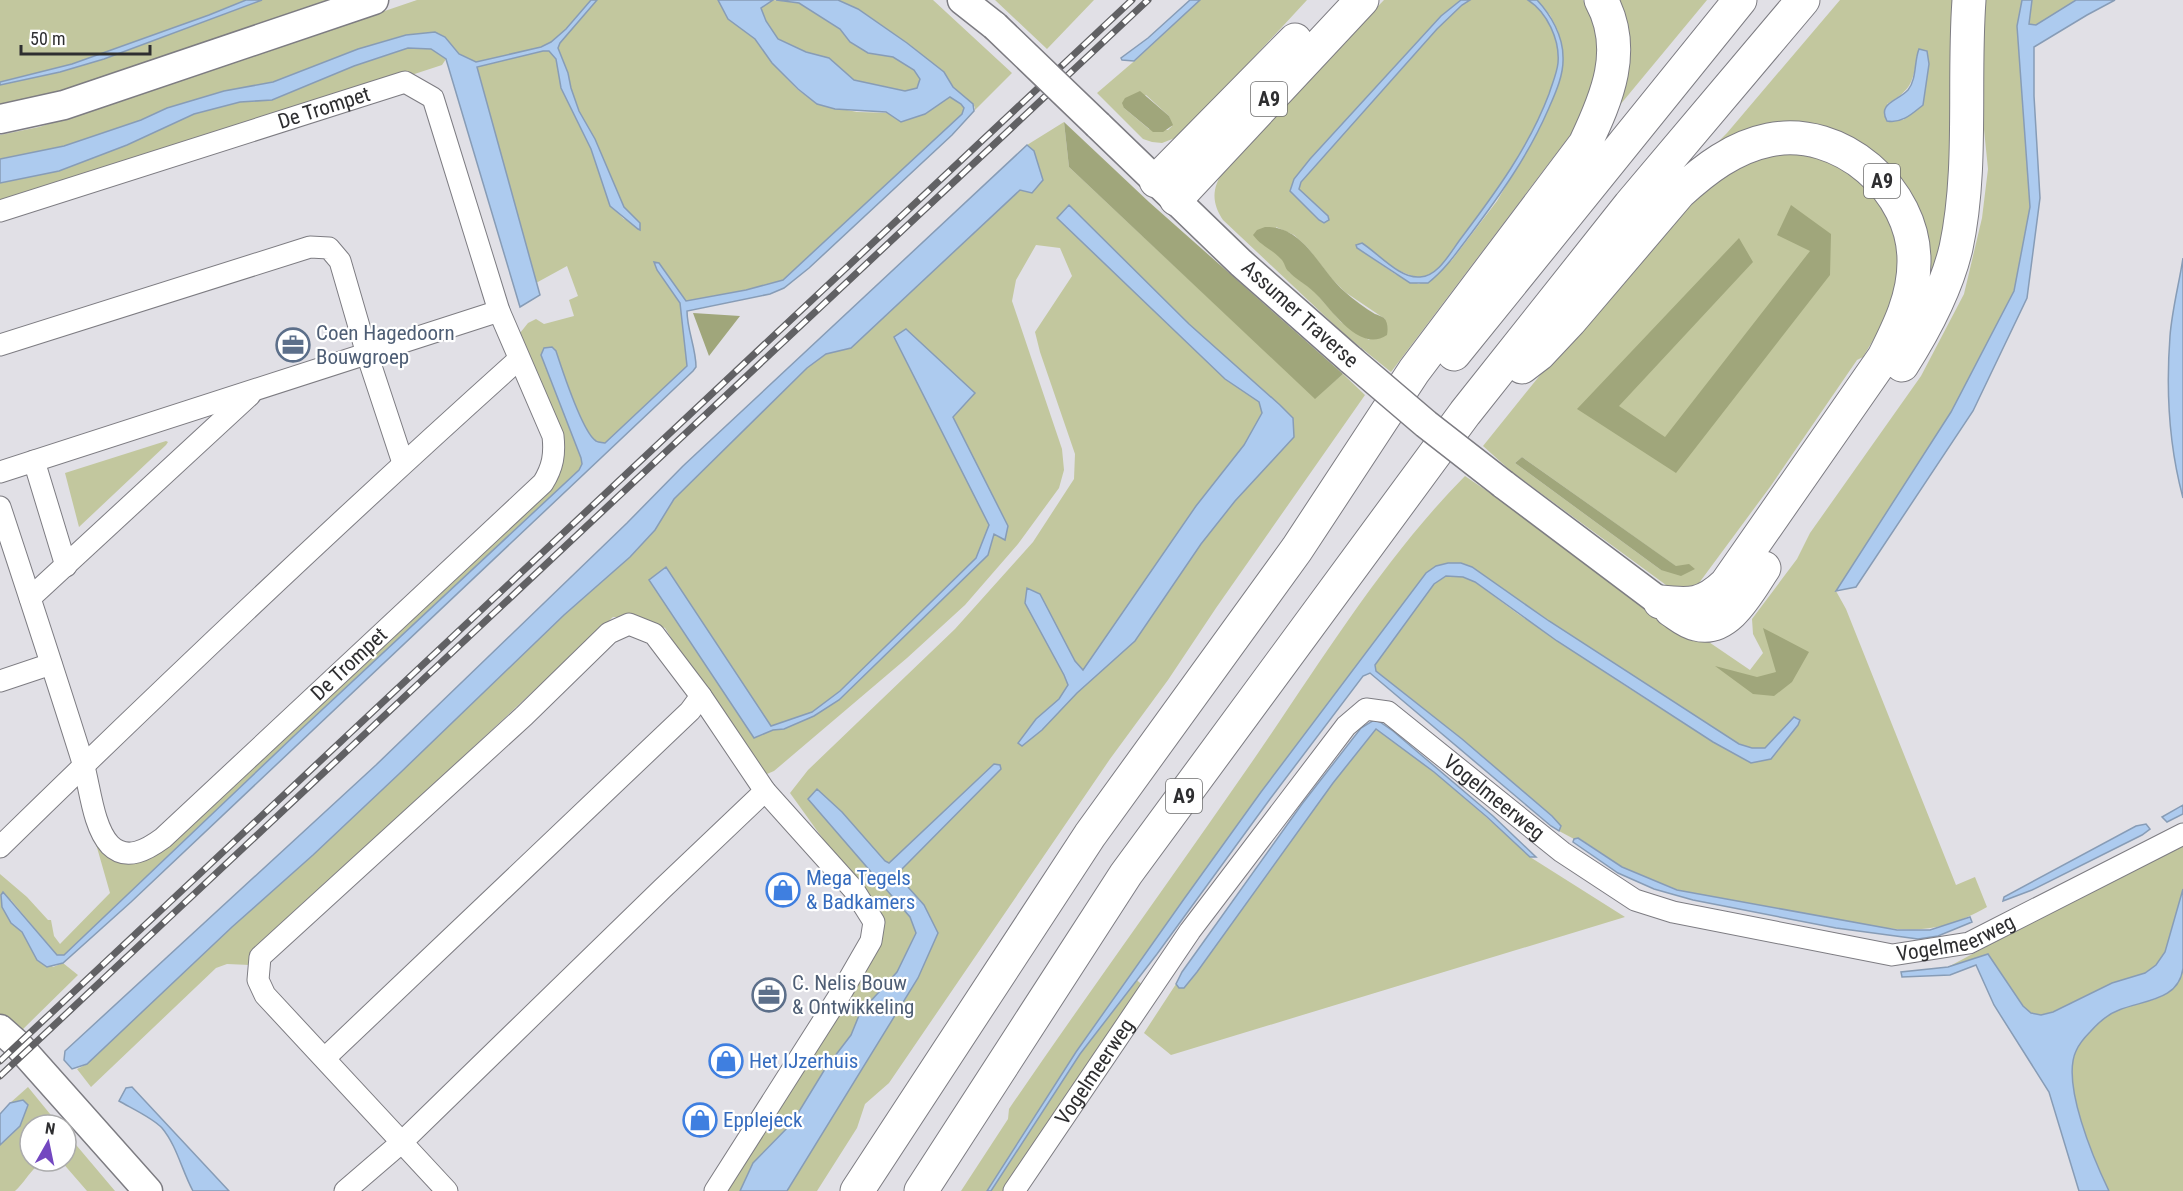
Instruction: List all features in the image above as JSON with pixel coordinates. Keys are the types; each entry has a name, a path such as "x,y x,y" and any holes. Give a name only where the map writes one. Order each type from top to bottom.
{"highway":[{"name":"A9","path":"1166,190 1334,0"},
{"name":"A9","path":"1166,190 1362,0"},
{"name":"A9","path":"857,1191 1090,835 1297,549 1414,371 1585,144 1611,82 1615,49 1607,11 1601,0"},
{"name":"A9","path":"1297,549 1740,0"},
{"name":"A9","path":"921,1191 1126,874 1465,413 1630,205 1803,0"},
{"path":"1660,602 1688,622 1698,625 1719,622 1732,613 1885,392 1928,321 1943,288 1955,250 1962,209 1965,167 1965,48 1969,0"},
{"name":"A9","path":"1465,413 1539,354 1680,193 1700,174 1726,157 1749,146 1789,138 1813,141 1833,147 1861,162 1875,175 1889,189 1900,206 1912,242 1914,262 1911,291 1903,321 1884,357 1726,584 1713,597 1702,602 1684,604 1660,602"}],"main road":[{"path":"0,119 64,105 374,0"},
{"name":"Assumer Traverse","path":"962,0 995,26 1241,263 1351,360 1426,424 1660,602"},
{"path":"0,1029 25,1053 148,1191"}],"street":[{"name":"De Trompet","path":"0,211 405,82 433,98 498,311 553,436 555,452 551,469 543,483 163,838 147,851 127,853 111,846 100,829 83,765 30,598 4,534 0,507"},
{"path":"0,345 310,247 329,248 340,261 367,354 403,463"},
{"path":"0,472 498,311"},
{"path":"0,847 83,765 403,463 519,359"},
{"path":"30,598 256,389"},
{"path":"34,461 66,566"},
{"path":"447,1191 265,995 258,980 260,957 524,716 609,633 629,624 654,634 701,696 765,791 854,890 874,922 871,941 841,993 715,1191"},
{"path":"0,681 51,664"},
{"path":"325,1058 690,711 701,696"},
{"name":"Vogelmeerweg","path":"1014,1191 1190,931 1346,726 1366,709 1388,712 1562,852 1635,900 1673,912 1885,954 1892,955 1969,943 2183,834"},
{"path":"345,1191 402,1142 765,791"}],"green space":[{"path":"0,0 246,0 72,64 0,82"},
{"path":"262,0 328,0 325,6 87,87 0,106 0,85 60,72 104,59"},
{"path":"417,0 591,0 566,29 541,47 476,62 459,54 445,37 435,32 406,35 358,49 273,82 224,91 167,108 141,120 64,146 0,159 0,135 39,127 111,104"},
{"path":"597,0 718,0 728,19 755,39 772,63 797,89 817,104 857,112 925,114 950,97 964,108 955,122 783,280 746,290 686,301 659,263 657,270 680,303 687,366 605,444 596,441 585,425 556,351 541,355 581,458 582,464 579,470 64,955 57,955 11,900 2,907 11,923 22,932 32,951 53,967 63,963 78,975 19,1033 0,1015 0,874 27,897 48,920 51,920 54,936 60,944 110,893 96,844 126,861 142,861 158,854 558,477 564,455 563,444 520,333 528,323 536,319 544,324 574,316 569,300 578,296 567,266 536,283 477,67 543,51 549,50 554,54 558,64 561,88 591,149 610,206 624,219 640,223 624,207 595,139 579,111 558,48"},
{"path":"773,0 799,3 840,29 850,42 868,53 893,57 914,70 920,79 917,88 905,91 854,80 829,58 806,52 778,39 766,21 761,8"},
{"path":"838,0 933,0 1012,73 974,111 975,107 953,87 944,72 858,9"},
{"path":"995,0 1094,0 1047,49"},
{"path":"1200,0 1307,0 1205,110 1175,138 1162,143 1143,139 1097,93","holes":["1146,95 1169,116 1172,126 1168,130 1149,129 1124,108"]},
{"path":"1384,0 1461,0 1441,16 1310,159 1291,186 1328,216 1299,189 1301,182 1437,29 1462,5 1470,0 1528,0 1546,19 1557,45 1556,75 1532,132 1500,185 1441,266 1429,275 1417,277 1400,271 1357,248 1395,274 1419,284 1452,260 1497,201 1540,128 1563,58 1558,31 1550,15 1537,0 1583,0 1592,20 1597,42 1597,65 1593,87 1574,130 1391,372 1344,334 1223,220 1217,209 1215,198 1217,183 1229,164 1299,87","holes":["1276,227 1294,235 1345,292 1385,319 1369,340 1341,322 1314,291 1289,272 1283,260"]},
{"path":"1613,0 1707,0 1605,123"},
{"path":"1840,0 1959,0 1952,229 1919,312 1925,278 1852,143 1698,162 1727,133","holes":["1917,56 1923,105 1903,120 1887,104 1910,85"]},
{"path":"1982,0 2022,0 2017,26 2030,207 2014,291 1951,412 1836,591 1846,609 1956,885 1975,877 1987,907 1957,921 1930,928 1902,929 1869,926 1677,890 1622,867 1579,838 1574,839 1559,831 1561,826 1552,816 1462,739 1376,671 1375,665 1434,584 1446,576 1463,577 1475,582 1518,614 1624,685 1713,742 1751,763 1779,750 1800,720 1777,736 1765,748 1752,748 1739,744 1549,621 1472,567 1460,564 1443,565 1426,573 1249,809 1131,975 1147,989 1007,1191 961,1191 1008,1119 1009,1109 1355,611 1407,541 1465,476 1750,670 1763,653 1753,634 1752,619 1797,559 1810,533 1921,376 1964,294 1982,218 1988,169 1981,100"},
{"path":"2032,0 2076,0 2037,25 2029,25"},
{"path":"408,48 431,49 446,59 442,65 142,163 0,205 0,183 59,171 127,145 194,114 240,102 272,100 354,66"},
{"path":"1140,91 1169,116 1173,125 1163,132 1153,132 1124,108 1122,103 1125,98"},
{"path":"1064,122 1069,167 1315,398 1343,374 1365,395 1168,680 1110,759 889,1083 865,1104 857,1128 817,1191 787,1191 918,978 938,933 924,905 899,877 902,868 893,861 885,862 842,812 817,790 808,799 910,917 916,932 897,972 860,1013 851,1035 825,1069 792,1123 753,1163 740,1191 723,1191 883,921 879,908 836,857 790,793 808,770 955,629 1033,542 1074,479 1075,454 1035,332 1072,276 1060,248 1036,245 1016,280 1012,301 1062,449 1064,470 1059,488 1018,544 965,605 907,658 774,771 767,774 761,771 665,628 635,617 613,617 276,931 250,965 227,964 216,968 91,1087 77,1069 87,1064 232,927 313,855 564,615 630,557 655,530 674,499 807,368 826,354 851,348 1020,190 1032,193 1034,151 1027,145","holes":["666,567 773,730 650,580"]},
{"path":"1064,122 1149,202 1343,374 1315,399 1069,167"},
{"path":"1782,153 1807,156 1832,162 1850,172 1878,200 1887,217 1894,235 1897,275 1887,311 1863,357 1857,360 1770,487 1699,583 1684,589 1666,585 1512,472 1483,446 1541,374 1678,214 1724,175 1758,159","holes":["1522,457 1677,567 1661,570 1515,463"]},
{"path":"1791,205 1831,234 1830,275 1676,473 1577,409 1739,238 1753,262 1619,406 1665,437 1810,251 1777,235"},
{"path":"1265,227 1279,229 1301,241 1345,292 1367,309 1384,318 1388,328 1387,335 1377,339 1366,339 1346,327 1314,292 1288,271 1278,256 1253,235 1257,230"},
{"path":"693,313 740,316 709,356"},
{"path":"168,442 166,445 79,527 65,473"},
{"path":"1522,457 1676,566 1689,564 1695,569 1681,576 1661,570 1515,463"},
{"path":"1763,628 1809,652 1792,682 1774,696 1753,694 1715,666 1757,677 1776,672"},
{"path":"1377,728 1434,772 1530,857 1625,917 1171,1055 1144,1033 1176,984 1179,988 1197,972 1333,783"},
{"path":"2183,842 2183,889 2175,922 2165,952 2156,965 2145,973 2112,983 2053,1012 2041,1015 2031,1014 2023,1006 1988,954 1948,967"},
{"path":"2183,968 2183,1191 2109,1191 2088,1142 2076,1101 2072,1065 2076,1051 2082,1041 2103,1019 2119,1010 2159,998 2175,987"},
{"path":"28,1087 49,1113 23,1113 23,1100 10,1103"},
{"path":"18,1128 18,1173 31,1173 15,1191 0,1191 0,1145"},
{"path":"78,1147 115,1191 87,1191 71,1173 78,1173"}],"water":[{"path":"246,0 262,0 104,59 60,72 0,85 0,82 72,64"},
{"path":"591,0 597,0 558,48 579,111 595,139 624,207 640,223 640,230 610,206 591,149 561,88 556,59 549,51 477,67 540,295 520,307 446,59 431,49 408,48 354,66 272,100 240,102 194,114 127,145 59,171 0,183 0,159 64,146 141,120 167,108 224,91 273,82 358,49 406,35 435,32 445,37 459,54 476,62 541,47 566,29"},
{"path":"718,0 773,0 761,8 766,21 778,39 806,52 829,58 854,80 905,91 917,88 920,79 914,70 893,57 868,53 850,42 840,29 799,3 776,0 838,0 858,9 944,72 953,87 973,104 974,111 952,135 809,268 784,288 770,294 687,311 696,360 696,367 693,371 131,902 63,963 47,967 37,960 22,932 11,923 2,907 3,892 57,955 64,955 579,470 582,464 581,458 541,355 544,348 552,347 556,351 585,426 596,441 605,443 687,366 680,303 654,262 659,263 686,301 746,290 783,280 962,114 964,108 950,97 925,114 901,122 886,112 835,109 817,104 772,63 755,39 728,19"},
{"path":"1190,0 1200,0 1134,61 1122,60 1121,58 1148,38"},
{"path":"1461,0 1470,0 1437,29 1301,182 1299,189 1328,216 1329,220 1324,223 1319,220 1290,191 1294,179 1441,16"},
{"path":"1528,0 1537,0 1542,6 1555,26 1561,41 1562,71 1553,98 1532,143 1513,175 1455,254 1428,283 1410,283 1357,248 1356,245 1362,243 1405,274 1412,277 1427,276 1444,262 1499,186 1522,151 1541,114 1557,67 1557,45 1551,27 1541,12"},
{"path":"2022,0 2032,0 2029,24 2036,25 2076,0 2115,0 2034,47 2034,96 2040,198 2027,298 1973,411 1856,587 1836,591 1951,412 2014,291 2030,207 2017,26"},
{"path":"1919,49 1927,51 1929,64 1923,105 1898,121 1887,121 1885,110 1887,106 1911,86"},
{"path":"1027,145 1034,151 1043,180 1032,193 1020,190 851,348 826,354 807,368 674,499 655,530 630,557 564,615 313,855 232,927 87,1064 72,1069 64,1060 65,1051 376,765 683,466"},
{"path":"1069,205 1189,324 1293,418 1294,437 1235,501 1201,544 1135,641 1077,693 1042,730 1022,746 1018,743 1036,719 1059,699 1068,685 1025,603 1027,588 1040,594 1075,661 1083,670 1196,506 1244,445 1262,413 1259,402 1225,379 1057,218"},
{"path":"2183,258 2183,498 2174,458 2168,376 2171,326"},
{"path":"906,329 975,393 953,417 1008,526 1005,540 994,534 988,555 839,700 814,716 784,729 773,730 754,738 649,580 666,567 771,726 812,712 840,691 976,558 989,525 894,337"},
{"path":"1461,563 1472,567 1549,621 1739,744 1752,748 1765,748 1794,717 1800,720 1798,725 1771,759 1751,763 1713,742 1557,641 1475,582 1463,577 1446,576 1434,584 1375,665 1376,671 1462,739 1552,816 1561,826 1559,831 1370,673 1363,676 1080,1054 991,1191 987,1191 1076,1052 1261,792 1426,573 1436,566"},
{"path":"1374,720 1393,731 1493,816 1536,857 1530,857 1434,772 1376,729 1333,783 1197,972 1184,988 1179,988 1176,984 1182,972 1302,804 1361,728"},
{"path":"994,764 1000,765 1001,769 899,872 899,877 924,905 938,933 918,978 787,1191 740,1191 753,1163 792,1123 825,1069 851,1035 860,1013 897,972 916,933 910,917 808,799 817,789 842,812 889,863"},
{"path":"2183,805 2183,814 2167,822 2162,817"},
{"path":"2146,824 2150,829 2142,835 2032,890 2003,901 2004,897 2136,826"},
{"path":"1578,838 1622,867 1677,890 1897,930 1930,930 1970,917 1972,922 1938,936 1918,939 1836,928 1693,900 1654,889 1618,873 1573,842"},
{"path":"2183,889 2183,968 2175,987 2158,998 2107,1016 2086,1036 2076,1051 2072,1065 2076,1101 2088,1142 2109,1191 2079,1191 2049,1092 1994,1005 1976,965 1950,975 1902,977 1901,972 1948,967 1988,954 2023,1006 2031,1013 2041,1015 2053,1012 2112,983 2145,973 2156,965 2165,952"},
{"path":"132,1087 229,1191 193,1191 172,1143 162,1128 148,1117 119,1101 126,1088"},
{"path":"23,1100 28,1105 25,1113 18,1113 18,1128 0,1145 0,1114 10,1103"}],"railway":[{"path":"0,1061 1132,0"},
{"path":"0,1076 1148,0"}],"place":[{"name":"Coen Hagedoorn Bouwgroep","path":"293,345"},
{"name":"Mega Tegels & Badkamers","path":"783,890"},
{"name":"C. Nelis Bouw & Ontwikkeling","path":"769,995"},
{"name":"Het IJzerhuis","path":"726,1061"},
{"name":"Epplejeck","path":"700,1120"}]}
